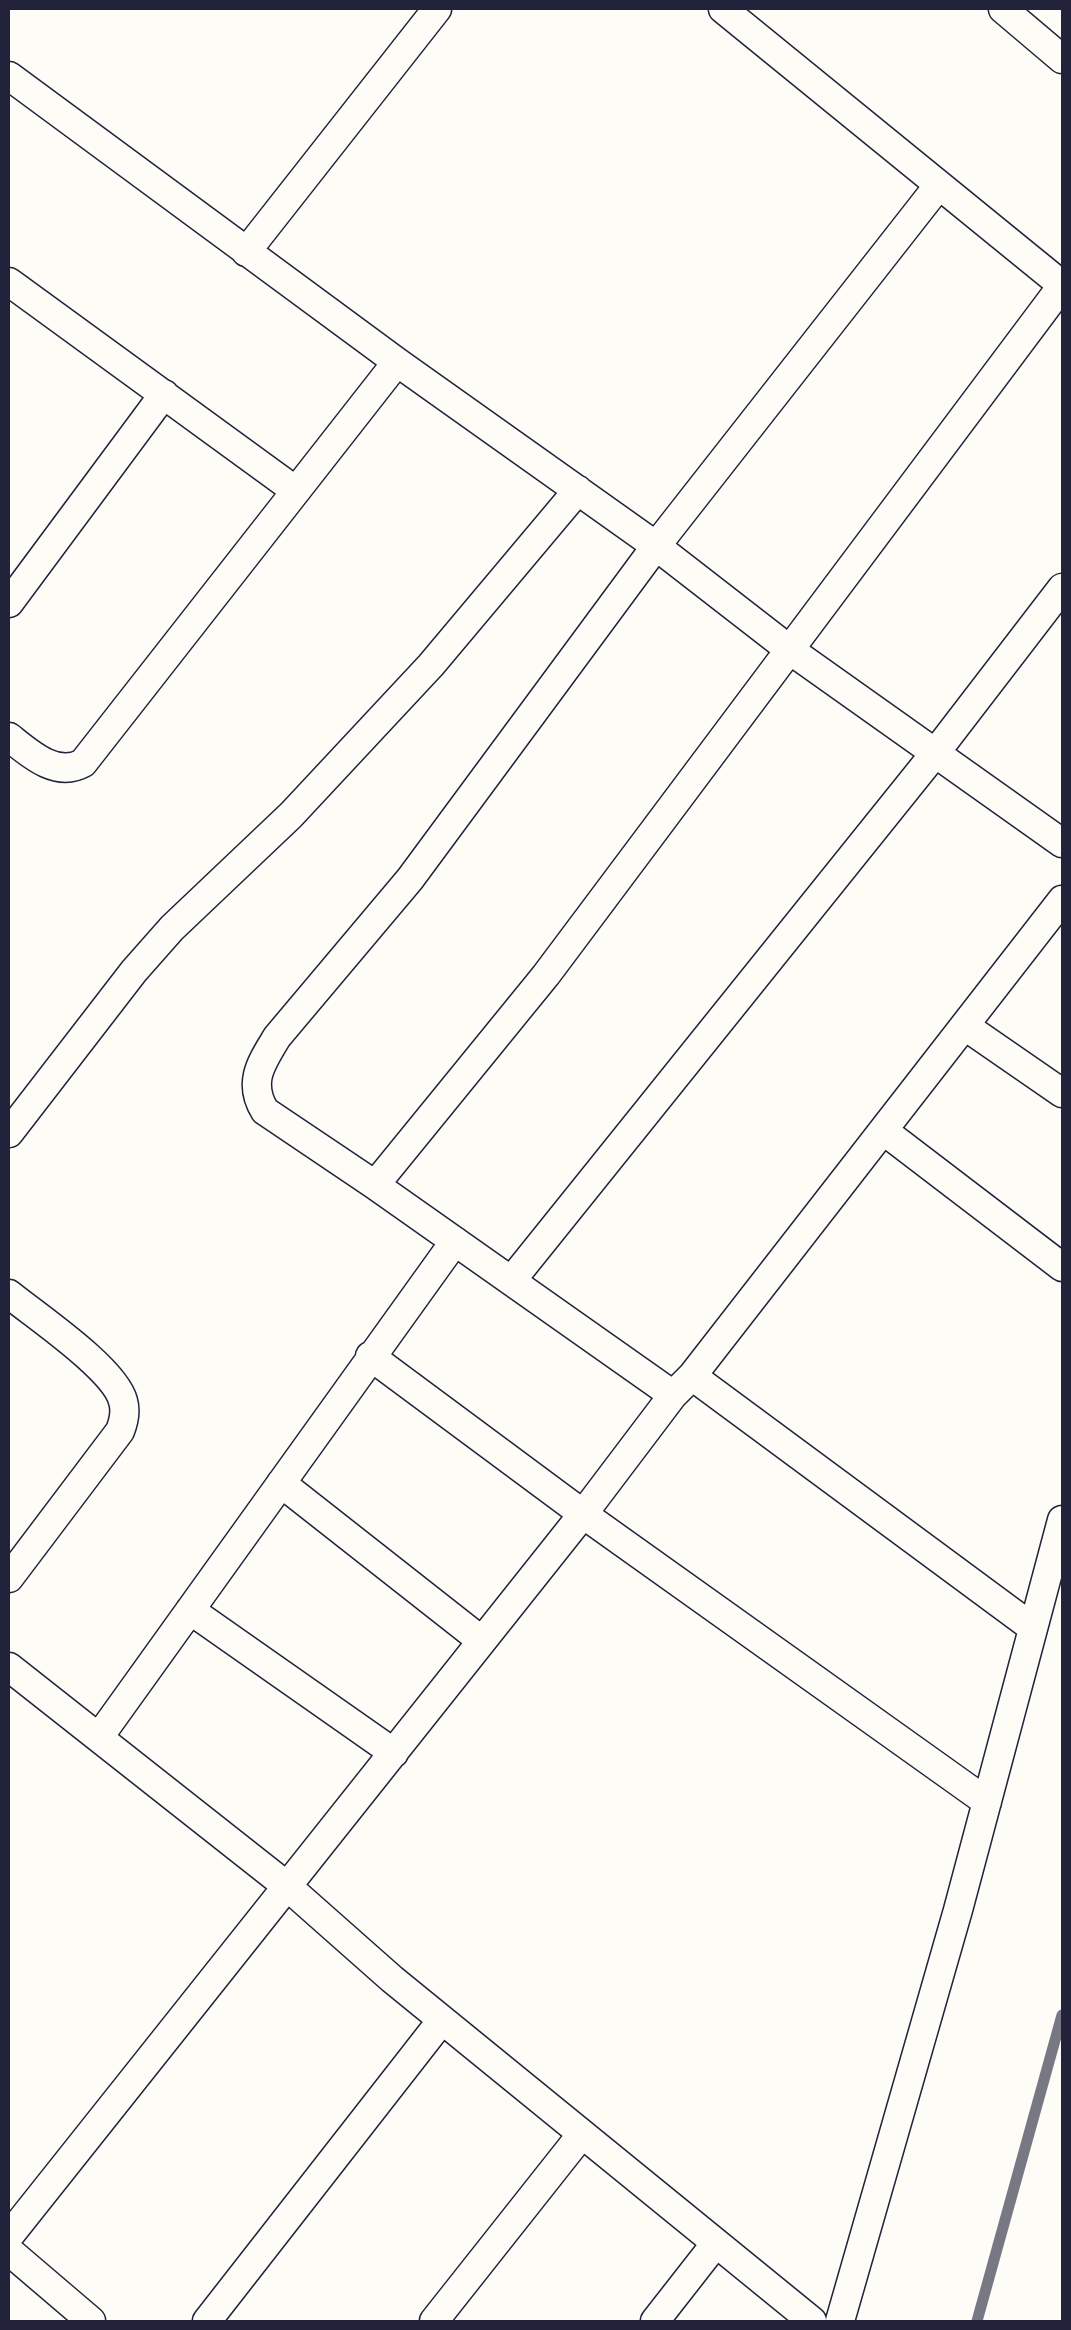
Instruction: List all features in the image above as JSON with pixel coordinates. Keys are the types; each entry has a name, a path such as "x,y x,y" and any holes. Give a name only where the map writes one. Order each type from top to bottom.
{"street":[{"path":"246,252 437,9"},
{"path":"375,1185 546,975 1062,286 723,9"},
{"path":"1002,9 1062,59"},
{"path":"9,76 397,362 656,546 790,650 1062,843"},
{"path":"673,1395 375,1185 265,1111 258,1099 256,1083 261,1063 277,1037 410,880 656,546 939,184"},
{"path":"9,282 296,491"},
{"path":"9,737 25,750 54,766 64,769 75,768 83,763 397,362"},
{"path":"9,603 164,394"},
{"path":"9,1133 134,971 172,928 290,815 431,665 578,490"},
{"path":"512,1281 936,752 1062,588"},
{"path":"9,2236 583,1514 673,1395 692,1376 1062,900"},
{"path":"965,1026 1062,1094"},
{"path":"884,1130 1062,1267"},
{"path":"99,1738 370,1356 455,1241"},
{"path":"9,1294 99,1367 123,1400 125,1416 120,1431 9,1578"},
{"path":"370,1356 583,1514 987,1802"},
{"path":"692,1376 1033,1628"},
{"path":"281,1482 482,1641"},
{"path":"840,2321 987,1802 1062,1520"},
{"path":"190,1610 394,1753"},
{"path":"9,1667 288,1887 442,2020 812,2321"},
{"path":"207,2321 442,2020"},
{"path":"434,2321 582,2134"},
{"path":"655,2321 716,2243"},
{"path":"9,2251 92,2321"}],"waterway":[{"path":"977,2321 1062,2015"}]}
